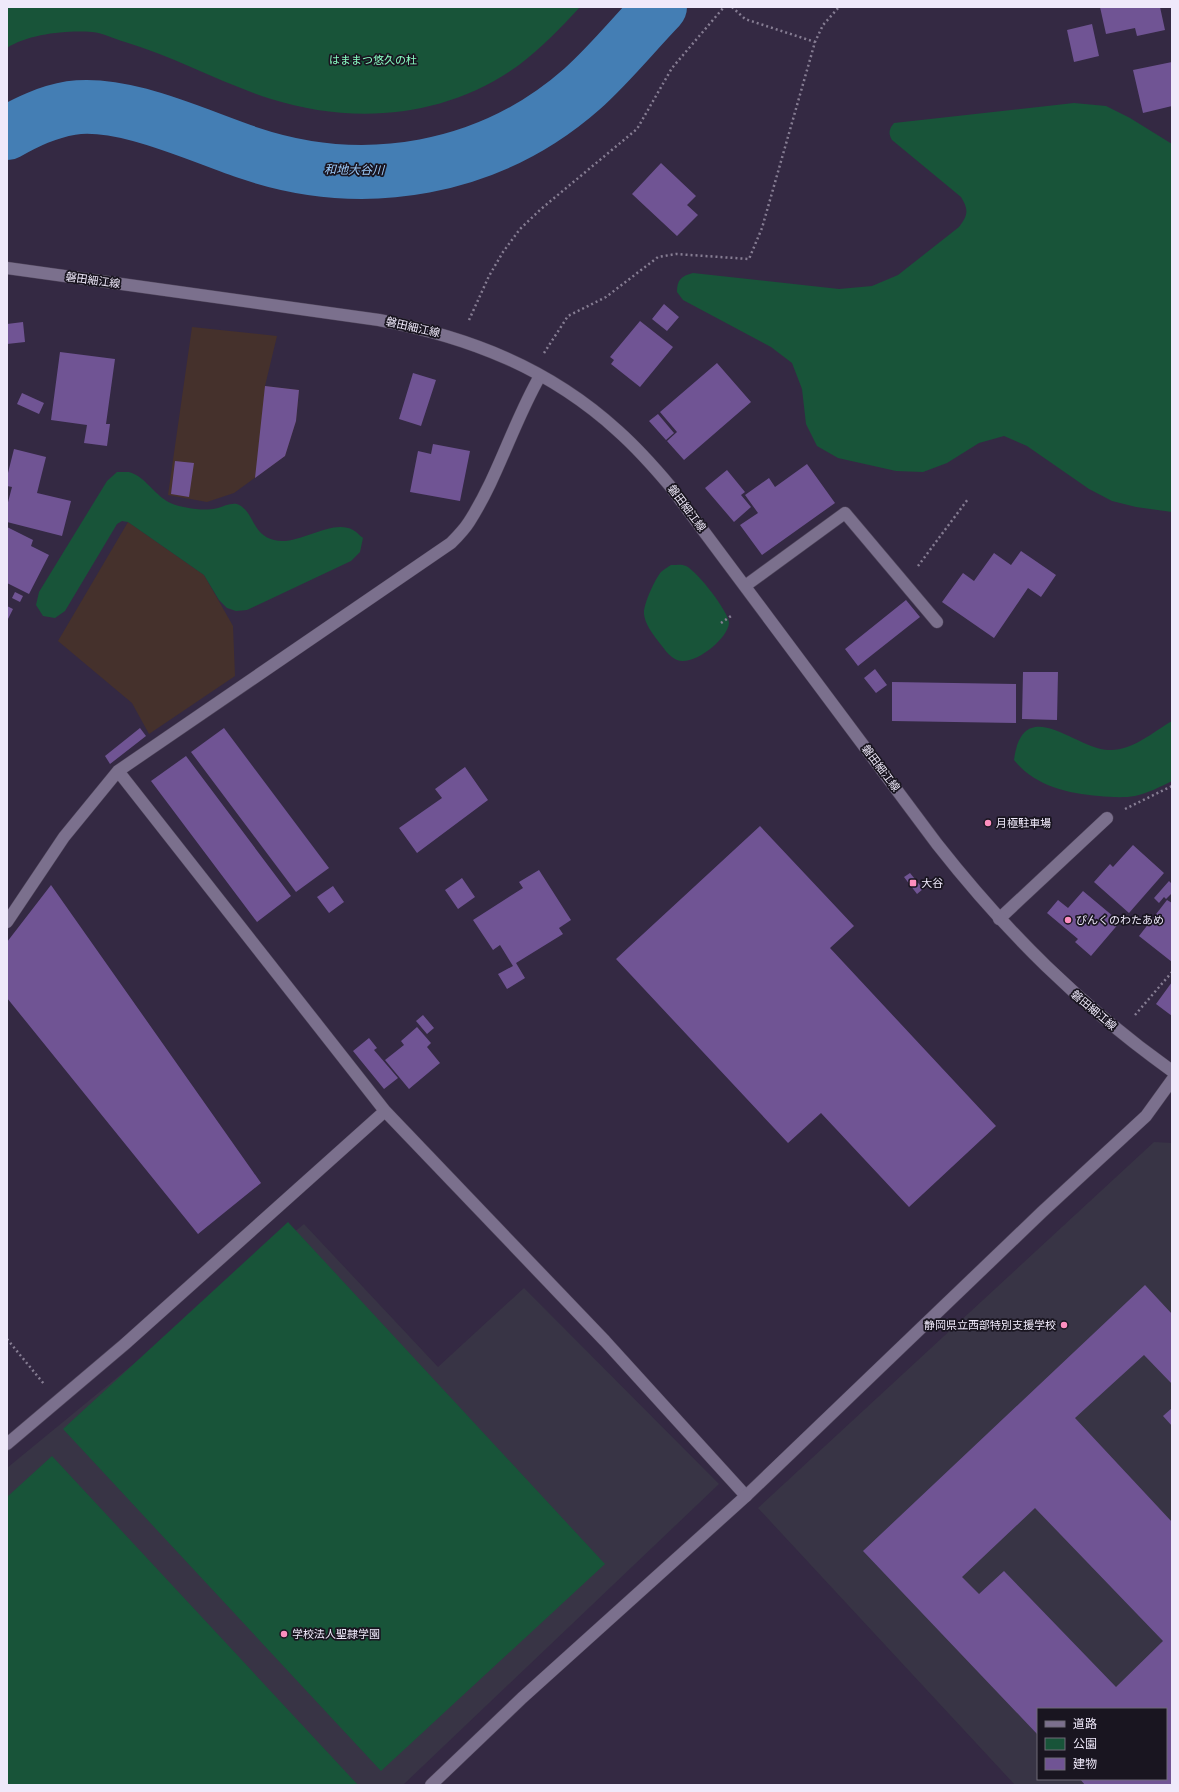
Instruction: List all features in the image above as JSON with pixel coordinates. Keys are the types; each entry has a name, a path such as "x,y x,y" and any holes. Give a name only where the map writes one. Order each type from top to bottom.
{"street":[{"name":"磐田細江線","path":"7,268 379,320 416,327 462,340 489,350 537,374 588,406 618,431 670,486 937,844 999,919 1059,980 1121,1033 1172,1071"},
{"path":"7,922 64,837 118,771 451,544 468,524 481,502 537,374"},
{"path":"745,586 845,513 937,622"},
{"path":"118,771 385,1111 605,1342 746,1496"},
{"path":"999,919 1107,818"},
{"path":"431,1785 522,1698 746,1496 1042,1212 1146,1116 1172,1080"},
{"path":"7,1444 125,1344 385,1111"}],"path":[{"path":"462,340 489,276 503,252 520,229 541,209 637,129 672,68 724,7"},
{"path":"732,7 745,19 816,42"},
{"path":"537,374 568,316 606,297 658,257 676,254 749,259 762,228 816,42 823,25 839,7"},
{"path":"903,582 912,574 968,499"},
{"path":"721,623 731,616"},
{"path":"1107,818 1172,786"},
{"path":"1121,1033 1172,972"},
{"path":"7,1339 58,1401"}],"shaded area":[{"path":"192,327 277,336 265,386 299,390 296,421 285,456 234,493 207,502 168,495"},
{"path":"128,522 204,575 233,626 235,676 149,734 132,703 58,641"},
{"name":"静岡県立西部特別支援学校","path":"1154,1142 1172,1143 1172,1785 1015,1785 758,1508"},
{"name":"学校法人聖隷学園","path":"304,1224 438,1367 524,1288 719,1484 403,1785 7,1785 7,1468"}],"green space":[{"name":"はままつ悠久の杜","path":"7,7 580,7 535,52 519,65 491,83 461,96 430,106 399,112 367,114 334,112 302,107 271,99 252,93 144,48 96,33 60,32 48,34 26,39 7,48"},
{"path":"1074,103 1106,106 1130,118 1172,144 1172,512 1136,507 1112,501 1089,489 1027,446 1004,436 979,443 947,463 923,472 896,471 838,458 817,446 806,424 802,389 792,363 771,347 683,300 677,292 680,279 693,273 839,289 872,286 898,275 959,227 966,216 966,209 961,197 892,140 890,131 894,123"},
{"path":"117,472 129,472 136,475 164,499 179,506 193,509 208,509 218,508 230,504 241,506 246,510 258,530 267,538 274,540 293,540 335,527 344,527 353,530 363,538 360,552 351,561 247,610 236,611 227,608 219,600 204,575 128,522 122,521 117,524 65,611 55,618 43,616 36,605 39,592 107,481"},
{"path":"671,565 686,566 697,575 724,610 729,623 723,637 709,650 700,656 684,661 674,659 666,652 649,628 644,614 647,599 656,580 661,572"},
{"path":"1172,721 1172,781 1149,792 1135,796 1121,797 1087,795 1052,787 1022,769 1014,760 1019,740 1028,730 1039,727 1052,729 1096,747 1109,750 1134,744"},
{"path":"288,1222 605,1564 381,1771 63,1429"},
{"path":"52,1456 358,1785 7,1785 7,1497"}],"building":[{"path":"1100,7 1160,7 1165,30 1137,36 1135,28 1106,34"},
{"path":"1092,24 1099,56 1074,62 1067,30"},
{"path":"1172,62 1172,106 1143,113 1133,70"},
{"path":"661,163 696,196 687,205 698,215 677,236 632,194"},
{"path":"664,304 679,317 667,331 652,319"},
{"path":"640,321 673,347 640,387 611,364 614,360 610,357"},
{"path":"23,322 25,342 7,344 7,324"},
{"path":"60,352 115,359 106,424 110,424 107,446 84,443 87,425 51,420"},
{"path":"717,363 751,402 684,460 667,441 677,432 660,412"},
{"path":"413,373 436,380 421,426 399,419"},
{"path":"265,386 299,390 296,421 285,456 255,478"},
{"path":"22,393 44,403 39,414 17,404"},
{"path":"658,414 674,433 666,440 649,421"},
{"path":"433,444 470,451 460,501 410,492 418,451 431,454"},
{"path":"14,449 46,457 37,493 71,501 62,536 7,522 7,506 12,487 7,486 7,477"},
{"path":"175,461 194,463 189,497 171,494"},
{"path":"807,464 835,503 762,555 740,525 758,513 745,495 769,478 775,487"},
{"path":"727,470 745,492 741,495 751,507 734,522 705,488"},
{"path":"7,527 33,540 31,546 49,555 29,594 7,583"},
{"path":"1021,551 1056,575 1041,597 1028,588 994,638 942,602 963,573 974,581 994,553 1011,565"},
{"path":"15,592 23,596 20,602 12,598"},
{"path":"906,600 920,617 858,666 845,649"},
{"path":"7,606 13,609 7,621"},
{"path":"875,669 887,685 876,693 864,678"},
{"path":"1023,672 1058,672 1057,720 1022,719"},
{"path":"892,682 1016,684 1016,723 892,721"},
{"path":"140,728 146,736 110,764 105,756"},
{"path":"224,728 329,868 296,892 191,752"},
{"path":"186,756 291,896 257,922 151,781"},
{"path":"465,767 488,800 417,853 399,828 442,798 435,789"},
{"path":"760,826 854,926 830,948 996,1126 909,1207 821,1113 788,1143 616,959"},
{"path":"1133,845 1164,873 1129,913 1094,882 1110,864 1113,867"},
{"path":"539,870 571,920 559,928 563,934 516,963 525,978 507,989 498,974 513,966 500,945 493,950 473,920 523,888 519,882"},
{"path":"910,873 923,889 917,894 904,877"},
{"path":"462,878 475,897 458,909 445,890"},
{"path":"1169,881 1172,884 1172,893 1166,899 1164,897 1159,903 1154,898"},
{"path":"51,885 261,1183 198,1234 7,998 7,942"},
{"path":"333,886 344,902 329,913 317,897"},
{"path":"1083,891 1120,922 1091,956 1075,942 1078,939 1047,913 1058,900 1068,908"},
{"path":"1167,900 1172,903 1172,962 1139,936"},
{"path":"1172,982 1172,1016 1156,1004"},
{"path":"423,1015 434,1028 427,1034 416,1021"},
{"path":"417,1027 431,1043 427,1047 440,1063 409,1089 385,1060 404,1045 401,1041"},
{"path":"369,1038 377,1048 374,1050 398,1078 384,1089 353,1051"},
{"path":"1145,1285 1172,1314 1172,1384 1144,1355 1075,1418 1172,1522 1172,1785 1085,1785 1081,1780 1167,1780 1167,1708 1037,1708 1037,1734 863,1551","holes":["1035,1508 1163,1641 1116,1687 1004,1571 979,1594 962,1577"]},
{"path":"1172,1408 1172,1426 1163,1416"}],"waterway":[{"name":"和地大谷川","path":"7,133 30,121 54,112 71,108 92,107 114,109 137,114 184,129 249,153 293,165 337,171 381,171 424,166 467,155 507,139 546,117 582,89 660,7"}],"place":[{"name":"月極駐車場","path":"988,823"},
{"name":"大谷","path":"913,883"},
{"name":"ぴんくのわたあめ","path":"1068,920"},
{"name":"静岡県立西部特別支援学校","path":"1064,1325"},
{"name":"学校法人聖隷学園","path":"284,1634"}]}
